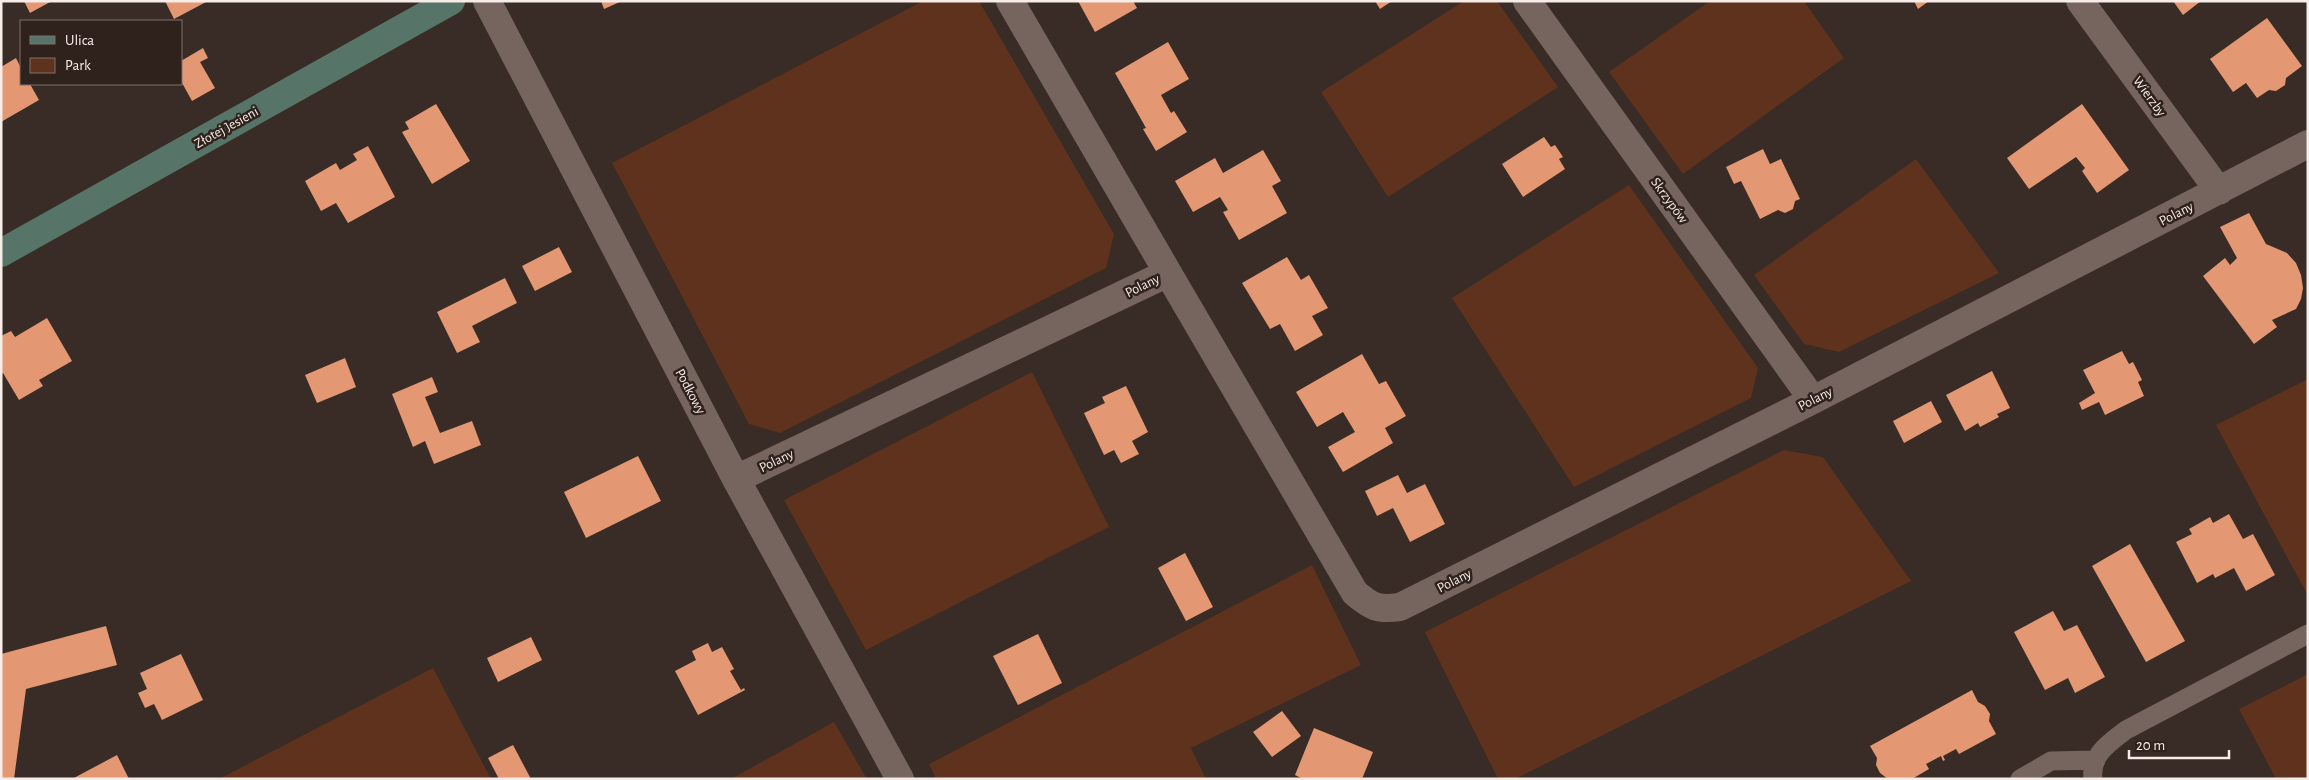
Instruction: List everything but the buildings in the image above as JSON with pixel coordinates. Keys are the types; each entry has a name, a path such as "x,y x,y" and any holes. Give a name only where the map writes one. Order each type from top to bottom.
{"street":[{"name":"Złotej Jesieni","path":"1,253 451,1"},
{"name":"Podkowy","path":"486,1 736,479 900,779"},
{"path":"1010,1 1168,273"},
{"name":"Skrzypów","path":"1527,1 1813,400"},
{"name":"Wierzby","path":"2080,1 2219,191"},
{"name":"Polany","path":"736,479 1168,273 1355,593 1367,603 1381,610 1400,608 1813,400 2308,144"}],"lane":[{"path":"2093,779 2095,760 2104,746 2126,730 2308,634"},
{"path":"2020,779 2051,761 2095,760"}],"green space":[{"path":"923,1 979,1 1114,234 1106,268 780,433 749,424 612,163"},
{"path":"1464,1 1497,1 1558,87 1388,197 1321,92"},
{"path":"1710,1 1804,1 1844,58 1683,174 1609,72"},
{"path":"1916,159 1999,273 1839,352 1804,344 1754,275"},
{"path":"1629,185 1758,368 1751,398 1574,487 1452,298"},
{"path":"1032,372 1109,527 866,650 784,500"},
{"path":"2308,379 2308,596 2216,425"},
{"path":"1784,450 1823,457 1911,581 1515,779 1498,779 1425,632"},
{"path":"1312,565 1361,665 1191,748 1206,779 936,779 929,764"},
{"path":"433,668 491,779 219,779"},
{"path":"2308,674 2308,779 2276,779 2239,709"},
{"path":"834,722 867,779 731,779"}]}
